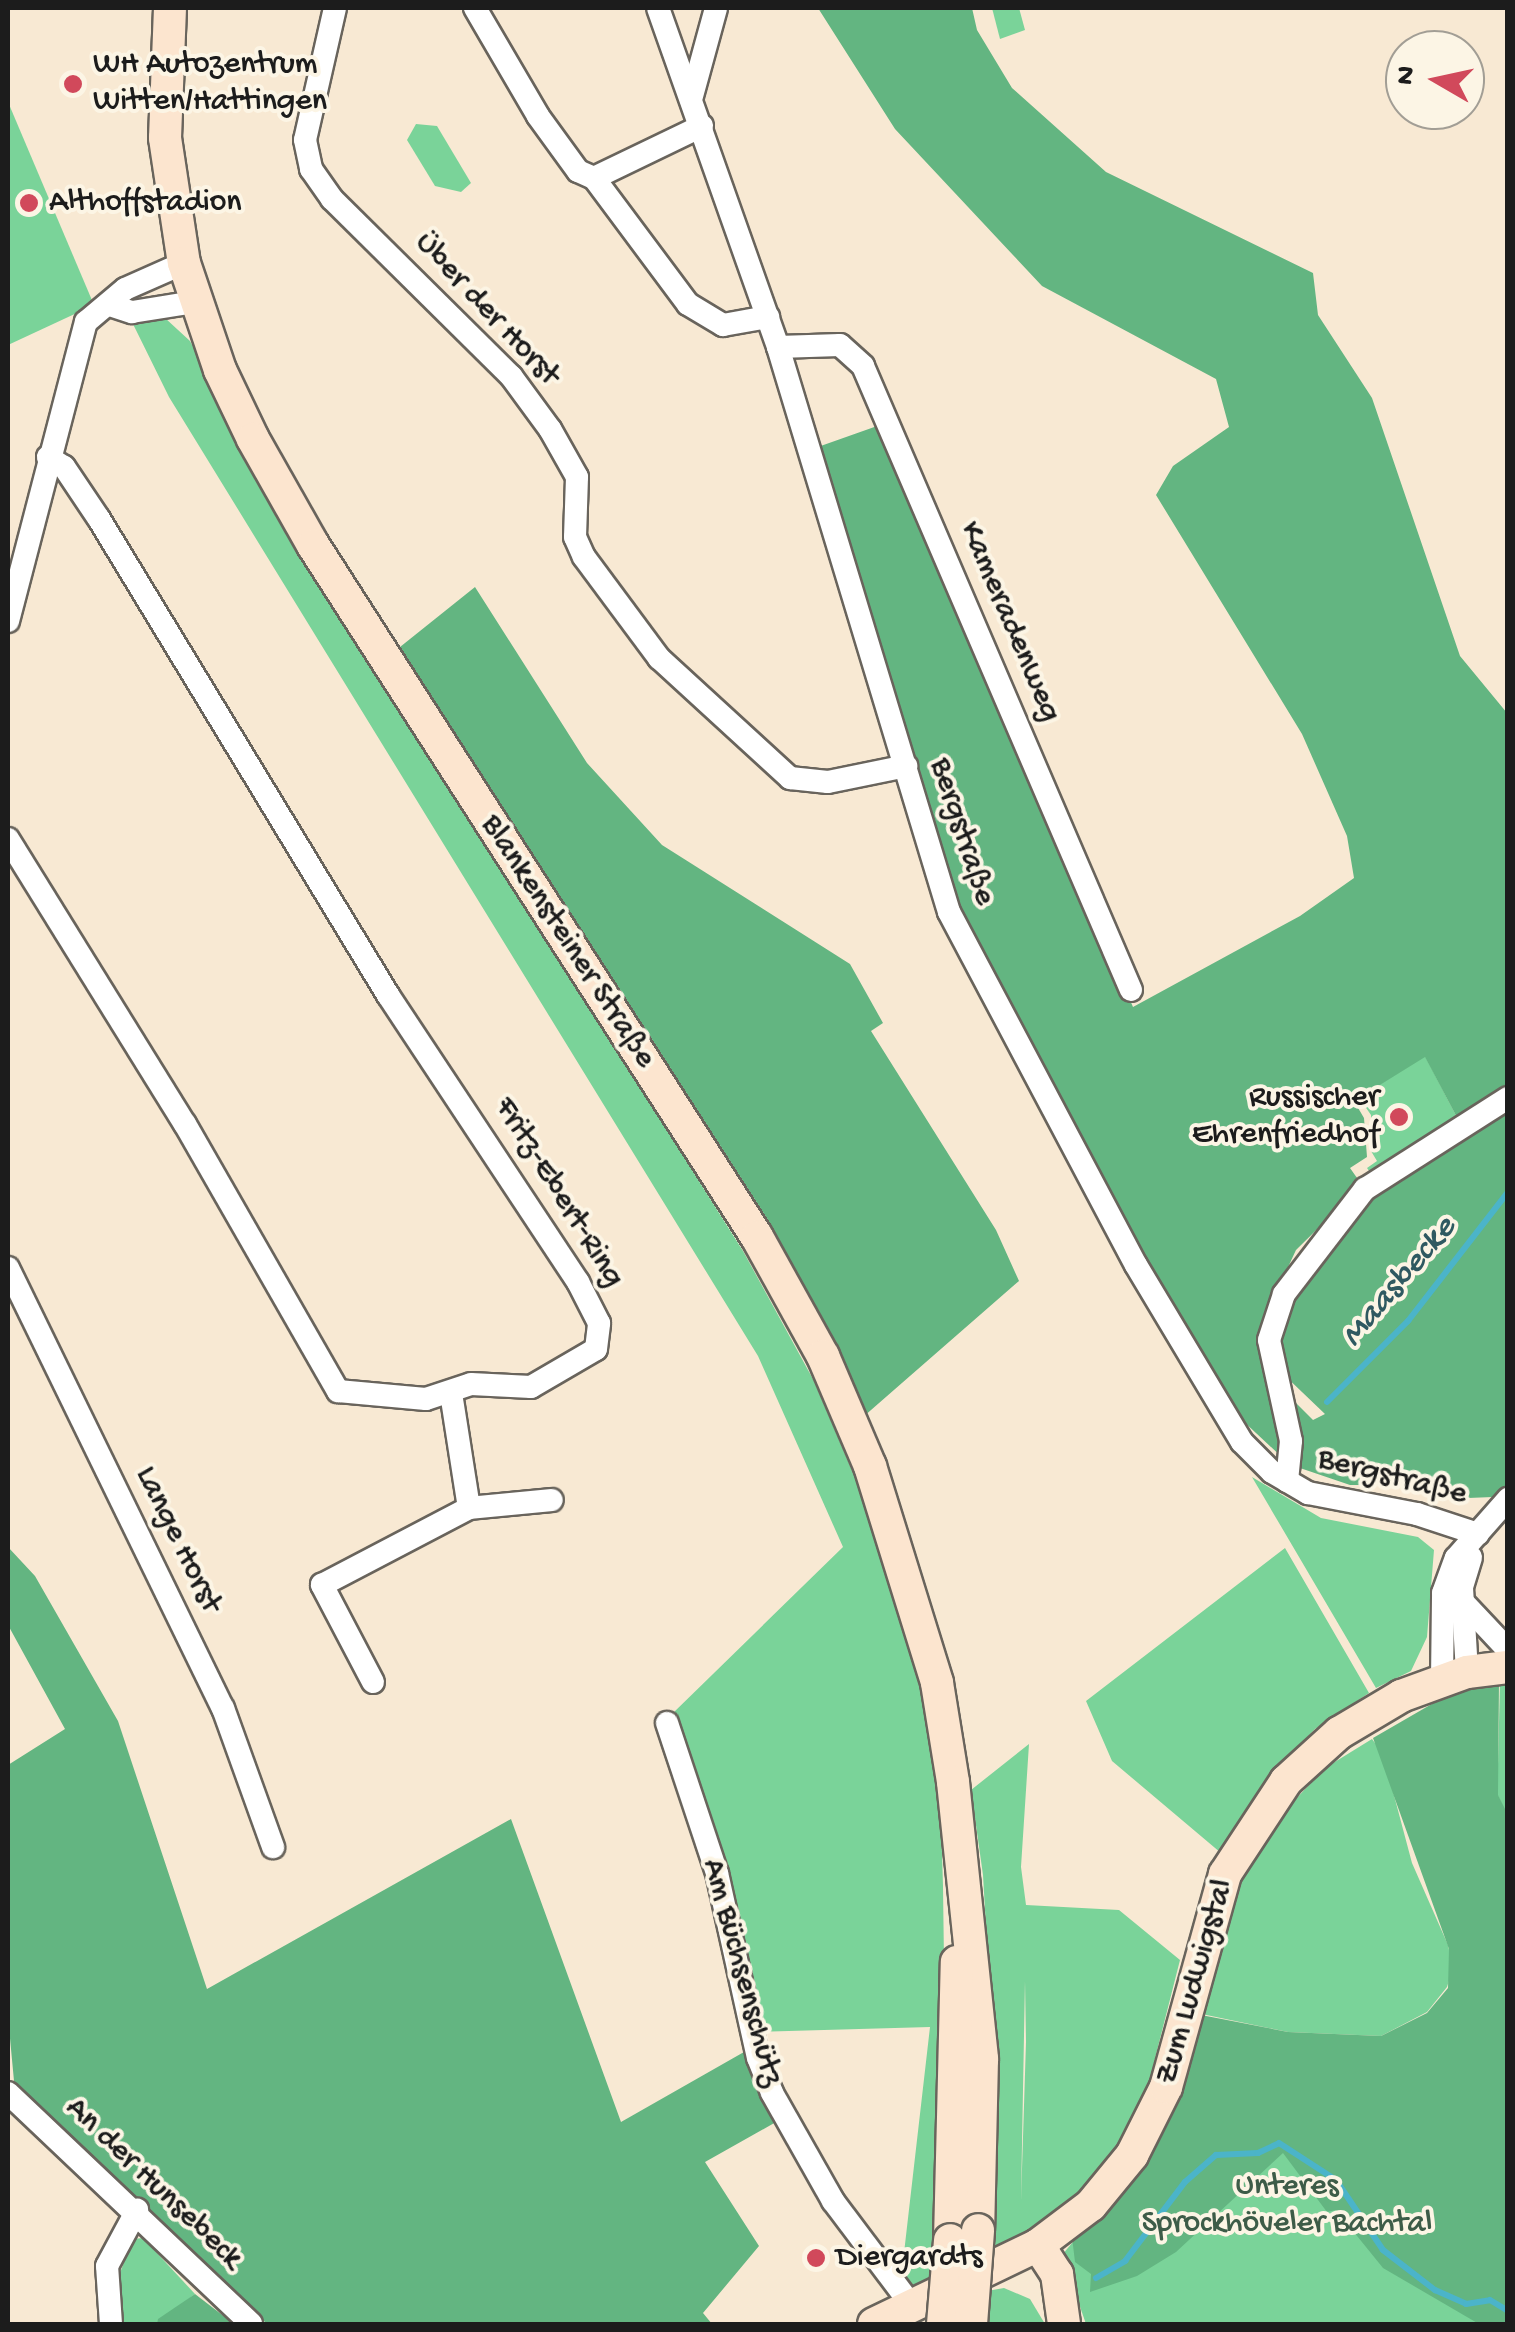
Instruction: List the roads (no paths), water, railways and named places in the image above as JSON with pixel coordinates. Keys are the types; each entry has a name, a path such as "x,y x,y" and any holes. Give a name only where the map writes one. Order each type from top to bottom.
{"main road":[{"name":"Blankensteiner Straße","path":"170,8 165,138 184,264 195,302 253,440 312,544 757,1237 823,1356 870,1466 928,1648 953,1782 982,2059 964,2235 943,2324"},
{"name":"Zum Ludwigstal","path":"913,2307 1038,2246 1091,2205 1154,2117 1206,1924 1225,1874 1262,1810 1339,1732 1455,1676 1508,1667"},
{"name":"Blankensteiner Straße","path":"964,2235 971,2324"},
{"path":"1038,2246 1057,2274 1064,2324"},
{"path":"874,2324 913,2307"}],"street":[{"name":"Über der Horst","path":"335,8 305,140 311,169 332,199 511,376 550,429 577,477 580,547 659,658 790,778 828,782 906,766"},
{"path":"475,8 538,116 578,170 594,178 707,320 722,325 768,316"},
{"name":"Bergstraße","path":"658,8 778,347 948,912 1136,1264 1242,1442 1286,1481 1337,1501 1416,1514 1478,1534"},
{"path":"692,96 716,8"},
{"path":"594,178 702,126"},
{"path":"8,621 82,330 98,311 112,306 125,289 184,264"},
{"path":"112,306 132,312 195,302"},
{"name":"Kameradenweg","path":"778,347 840,345 863,366 1130,990"},
{"name":"Fritz-Ebert-Ring","path":"8,839 185,1124 338,1390 382,1398 451,1393 471,1384 526,1388 596,1349 596,1316 499,1154 388,994 99,519 64,467 48,457"},
{"path":"1286,1481 1291,1441 1268,1340 1284,1294 1365,1189 1508,1098"},
{"name":"Lange Horst","path":"8,1268 223,1708 273,1847"},
{"path":"451,1393 470,1508"},
{"path":"1455,1676 1443,1593 1456,1558 1508,1498"},
{"path":"372,1682 322,1585 470,1508 552,1500"},
{"path":"1455,1676 1463,1602 1478,1534"},
{"path":"1463,1602 1508,1650"},
{"name":"Am Büchsenschütz","path":"668,1723 716,1872 772,2093 829,2194 913,2307"},
{"name":"An der Hunsebeck","path":"8,2093 137,2210 251,2324"},
{"path":"111,2324 107,2266 137,2210"}],"waterway":[{"name":"Maasbecke","path":"1327,1402 1408,1321 1508,1192"},
{"path":"1096,2278 1125,2261 1185,2182 1216,2155 1258,2153 1279,2143 1336,2180 1383,2250 1435,2290 1466,2304 1490,2300 1508,2311"}],"place":[{"name":"WH Autozentrum Witten/Hattingen","path":"73,84"},
{"name":"Althoffstadion","path":"29,203"},
{"name":"Russischer Ehrenfriedhof","path":"1399,1117"},
{"name":"Diergardts","path":"816,2258"}],"park label":[{"name":"Unteres Sprockhöveler Bachtal","path":"1287,2206"}]}
